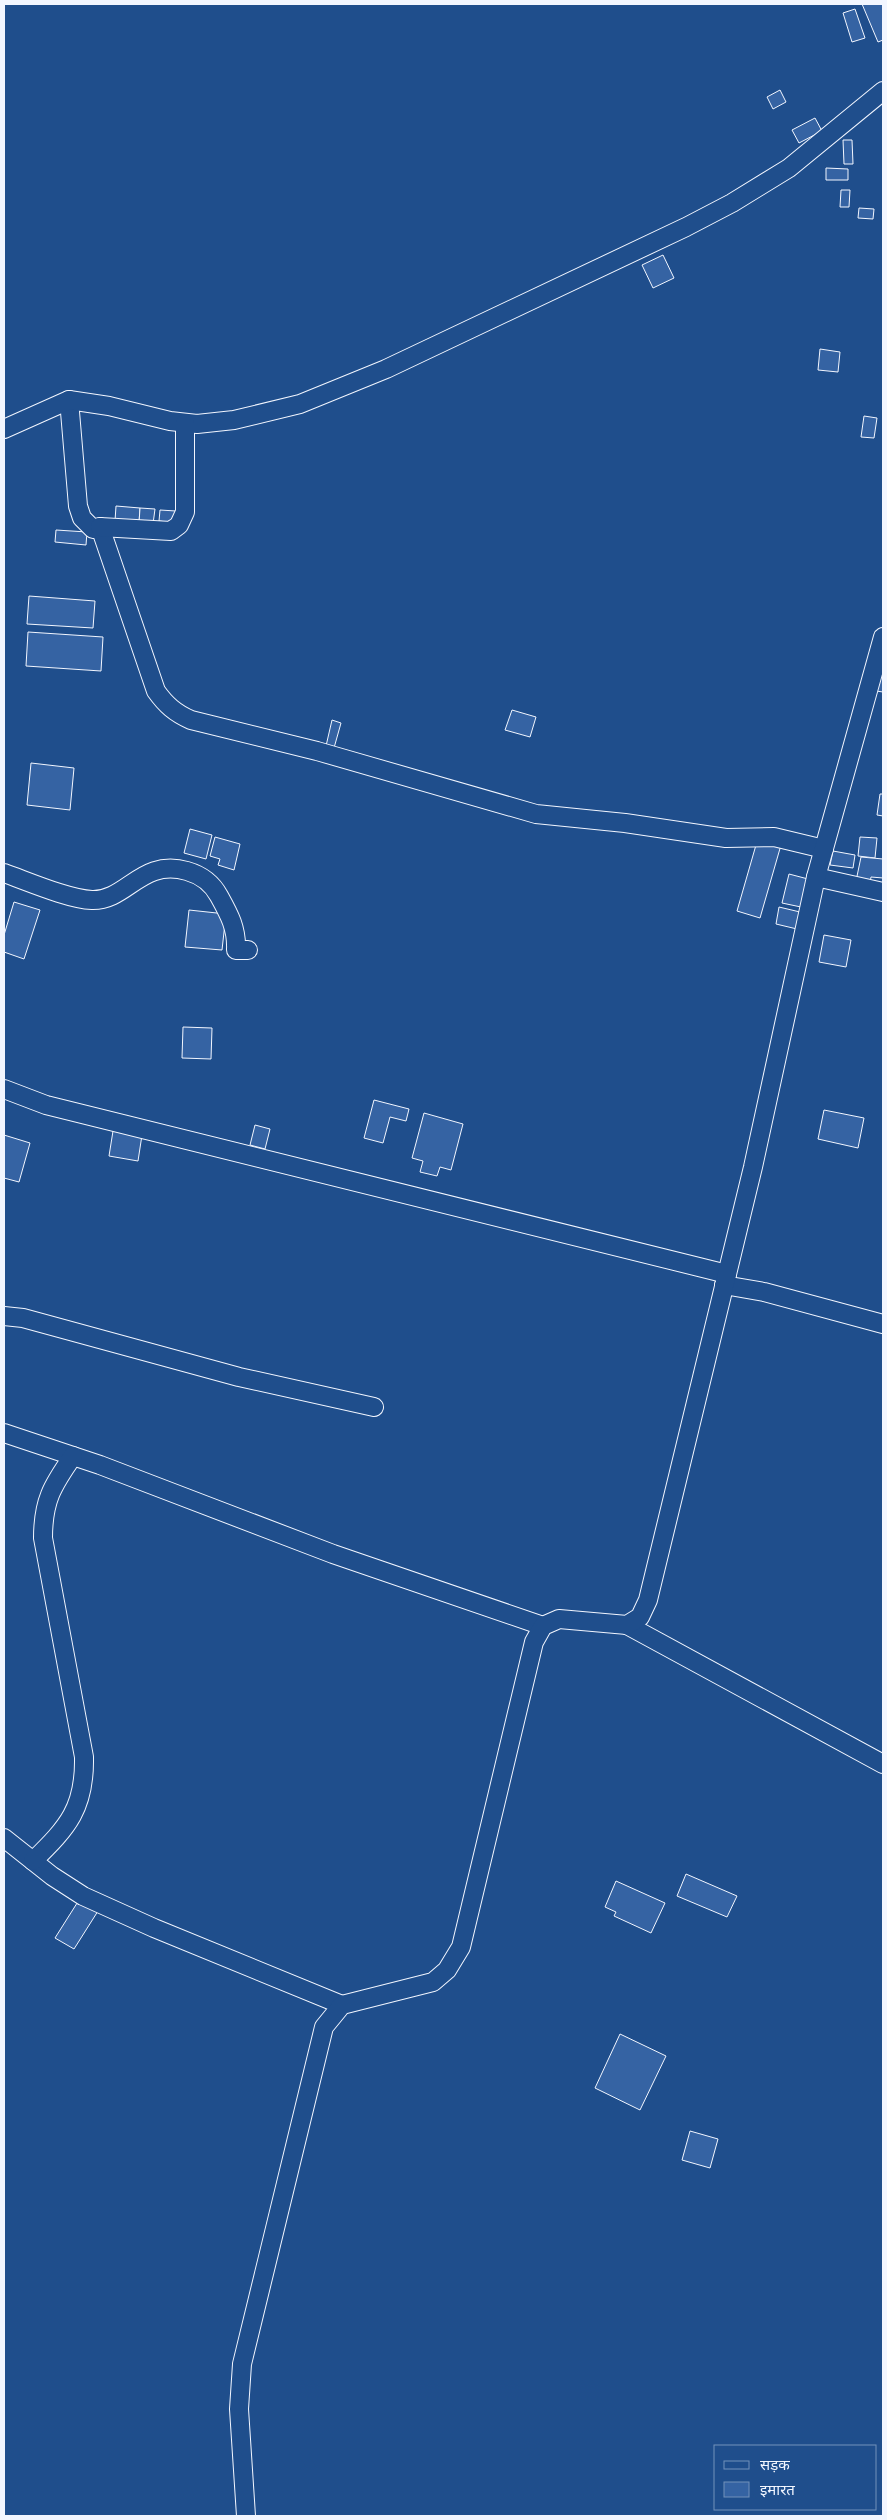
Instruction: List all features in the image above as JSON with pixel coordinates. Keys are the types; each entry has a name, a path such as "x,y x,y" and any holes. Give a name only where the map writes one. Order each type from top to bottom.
{"street":[{"path":"4,429 69,400 109,406 185,423 234,420 300,404 386,369 686,227 732,203 789,168 883,91"},
{"path":"69,400 78,506 82,518 93,528 171,531 179,525 184,512 185,423"},
{"path":"100,527 156,691 166,704 184,716 317,751 536,814 625,823 726,838 774,838 824,848"},
{"path":"627,1625 640,1617 648,1600 725,1279 816,877 883,637"},
{"path":"4,872 78,898 92,900 103,899 143,875 162,868 180,869 198,874 214,888 233,922 237,937 236,950 248,950"},
{"path":"816,877 883,892"},
{"path":"4,1089 46,1105 725,1279 764,1292 883,1324"},
{"path":"4,1316 23,1318 239,1377 374,1407"},
{"path":"4,1433 73,1456 333,1554 543,1626"},
{"path":"33,1861 68,1824 77,1806 84,1781 84,1757 44,1538 43,1517 46,1500 53,1484 73,1456"},
{"path":"246,2516 239,2409 242,2364 324,2027 342,2006 433,1982 447,1970 461,1947 534,1642 543,1626 559,1619 627,1625 883,1764"},
{"path":"4,1838 33,1861 84,1896 118,1913 342,2006"}],"building":[{"path":"862,4 883,4 883,40 878,42"},
{"path":"855,9 865,38 852,42 843,13"},
{"path":"780,90 786,102 773,109 767,97"},
{"path":"815,118 822,131 799,143 792,130"},
{"path":"843,140 852,140 853,164 844,164"},
{"path":"826,168 848,169 848,180 826,180"},
{"path":"841,190 850,190 849,207 840,207"},
{"path":"859,208 874,209 873,219 858,218"},
{"path":"663,255 674,278 653,288 642,265"},
{"path":"820,349 840,352 838,372 818,370"},
{"path":"864,416 877,418 874,438 861,437"},
{"path":"116,506 140,508 139,523 115,521"},
{"path":"140,508 155,509 153,524 139,523"},
{"path":"160,510 176,511 175,523 159,521"},
{"path":"56,530 87,532 86,545 55,542"},
{"path":"29,596 95,601 93,628 27,624"},
{"path":"28,632 103,637 101,671 26,666"},
{"path":"883,655 883,692 876,691"},
{"path":"512,710 536,717 530,737 505,730"},
{"path":"332,720 341,723 334,748 326,746"},
{"path":"31,763 74,768 70,810 27,805"},
{"path":"880,794 883,794 883,816 877,815"},
{"path":"190,829 212,835 206,859 184,853"},
{"path":"215,837 240,844 234,870 218,865 220,859 210,856"},
{"path":"860,837 877,838 875,858 858,856"},
{"path":"758,838 781,845 760,918 737,911"},
{"path":"833,851 855,855 853,868 830,865"},
{"path":"861,857 883,859 883,878 871,877 870,883 856,881"},
{"path":"789,874 808,879 801,907 782,903"},
{"path":"14,902 40,910 24,959 4,952 4,935"},
{"path":"779,907 800,912 797,929 776,924"},
{"path":"189,910 226,914 222,950 185,947"},
{"path":"824,935 851,940 846,967 819,962"},
{"path":"183,1027 212,1028 211,1059 182,1058"},
{"path":"374,1100 409,1109 406,1121 390,1117 383,1143 364,1138"},
{"path":"824,1110 864,1118 858,1148 818,1139"},
{"path":"424,1113 463,1124 451,1170 440,1167 437,1176 420,1172 423,1161 412,1158"},
{"path":"255,1125 270,1129 265,1149 250,1145"},
{"path":"113,1131 142,1135 138,1161 109,1156"},
{"path":"4,1135 30,1143 19,1182 4,1178"},
{"path":"686,1874 737,1896 727,1917 677,1896"},
{"path":"616,1881 665,1903 651,1933 614,1916 616,1912 605,1907"},
{"path":"79,1900 98,1911 74,1949 55,1938"},
{"path":"620,2034 666,2056 640,2110 595,2088"},
{"path":"690,2131 718,2139 710,2168 682,2160"}]}
